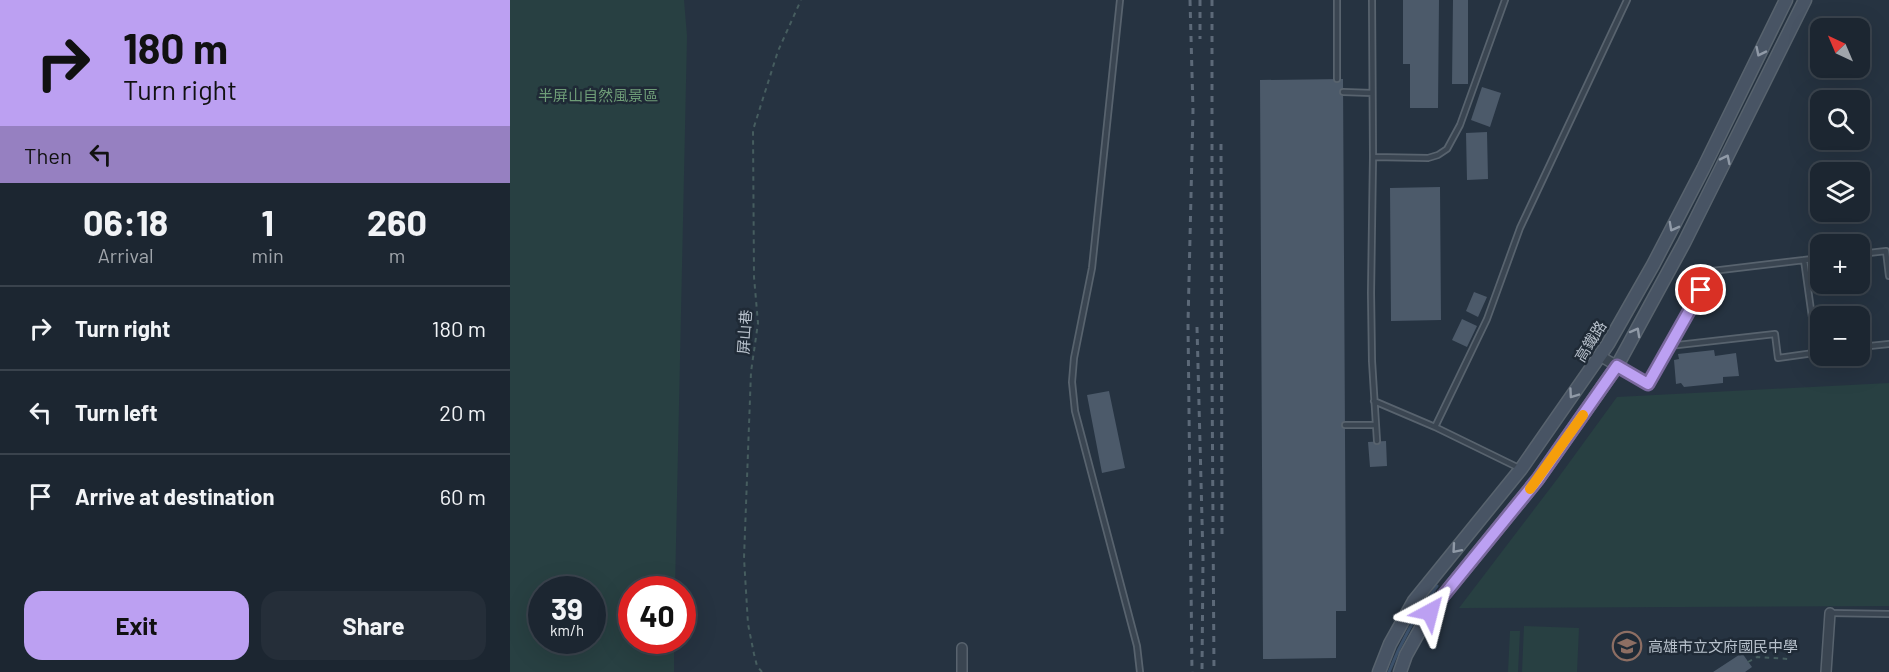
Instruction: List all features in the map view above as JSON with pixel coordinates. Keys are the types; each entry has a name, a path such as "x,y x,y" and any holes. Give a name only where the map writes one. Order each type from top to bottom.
{"street":[{"name":"高鐵路","path":"1379,672 1390,644 1414,601 1521,469 1600,356 1653,264 1703,169 1786,0"},
{"path":"1400,672 1406,655 1430,612 1538,479 1617,366 1684,243 1805,0"},
{"path":"1600,356 1617,366"},
{"path":"1826,672 1830,613"},
{"path":"962,648 962,672"}],"lane":[{"path":"1120,0 1092,268 1074,358 1072,382 1075,411 1137,646 1140,672"},
{"path":"1336,0 1337,79"},
{"path":"1372,0 1371,293 1377,441"},
{"path":"1373,157 1428,158 1448,149 1461,125 1505,0"},
{"path":"1435,427 1487,319 1520,228 1627,0"},
{"path":"1343,92 1372,93"},
{"path":"1870,253 1886,251 1889,276"},
{"path":"1617,366 1648,384 1712,271 1810,259"},
{"path":"1804,260 1811,306"},
{"path":"1669,345 1775,334 1778,358 1810,354"},
{"path":"1870,346 1889,344"},
{"path":"1374,401 1435,427 1521,469"},
{"path":"1345,425 1376,425"},
{"path":"1830,613 1889,614"}],"path":[{"name":"屏山巷","path":"762,672 754,654 748,624 744,558 751,372 758,322 754,277 753,130 778,51 801,0"},
{"path":"1748,662 1757,657 1789,658"}],"green space":[{"name":"半屏山自然風景區","path":"510,0 684,0 687,36 675,576 618,576 618,654 674,654 674,672 510,672"},
{"path":"1889,383 1889,606 1459,608 1617,397"},
{"path":"1524,626 1579,628 1577,672 1522,672"},
{"path":"1510,631 1520,631 1518,672 1508,672"}],"building":[{"path":"1403,0 1439,0 1438,108 1410,108 1410,64 1403,64"},
{"path":"1453,0 1468,0 1468,84 1452,84"},
{"path":"1343,79 1346,611 1336,611 1336,658 1263,659 1260,80"},
{"path":"1482,87 1501,93 1490,127 1471,120"},
{"path":"1487,132 1488,179 1467,180 1466,133"},
{"path":"1440,187 1441,320 1391,321 1390,188"},
{"path":"1474,292 1487,297 1478,317 1466,311"},
{"path":"1462,319 1477,326 1467,347 1452,340"},
{"path":"1714,350 1715,356 1736,353 1739,376 1723,377 1723,383 1684,387 1681,383 1676,384 1674,360 1679,359 1678,354"},
{"path":"1109,391 1125,468 1102,473 1087,395"},
{"path":"1386,441 1387,466 1370,467 1368,442"},
{"path":"1742,653 1752,667 1745,672 1713,672"}],"waterway":[{"path":"1389,672 1410,628 1437,586"}],"railway":[{"path":"1190,0 1193,110 1188,323 1192,672"},
{"path":"1200,0 1200,39"},
{"path":"1212,0 1214,672"},
{"path":"1221,144 1222,534"},
{"path":"1197,327 1203,558 1202,672"}],"slow traffic":[{"path":"1530,489 1583,415"}],"place":[{"name":"高雄市立文府國民中學","path":"1627,646"}],"route":[{"path":"1430,612 1538,479 1617,366 1648,384 1701,290"}]}
